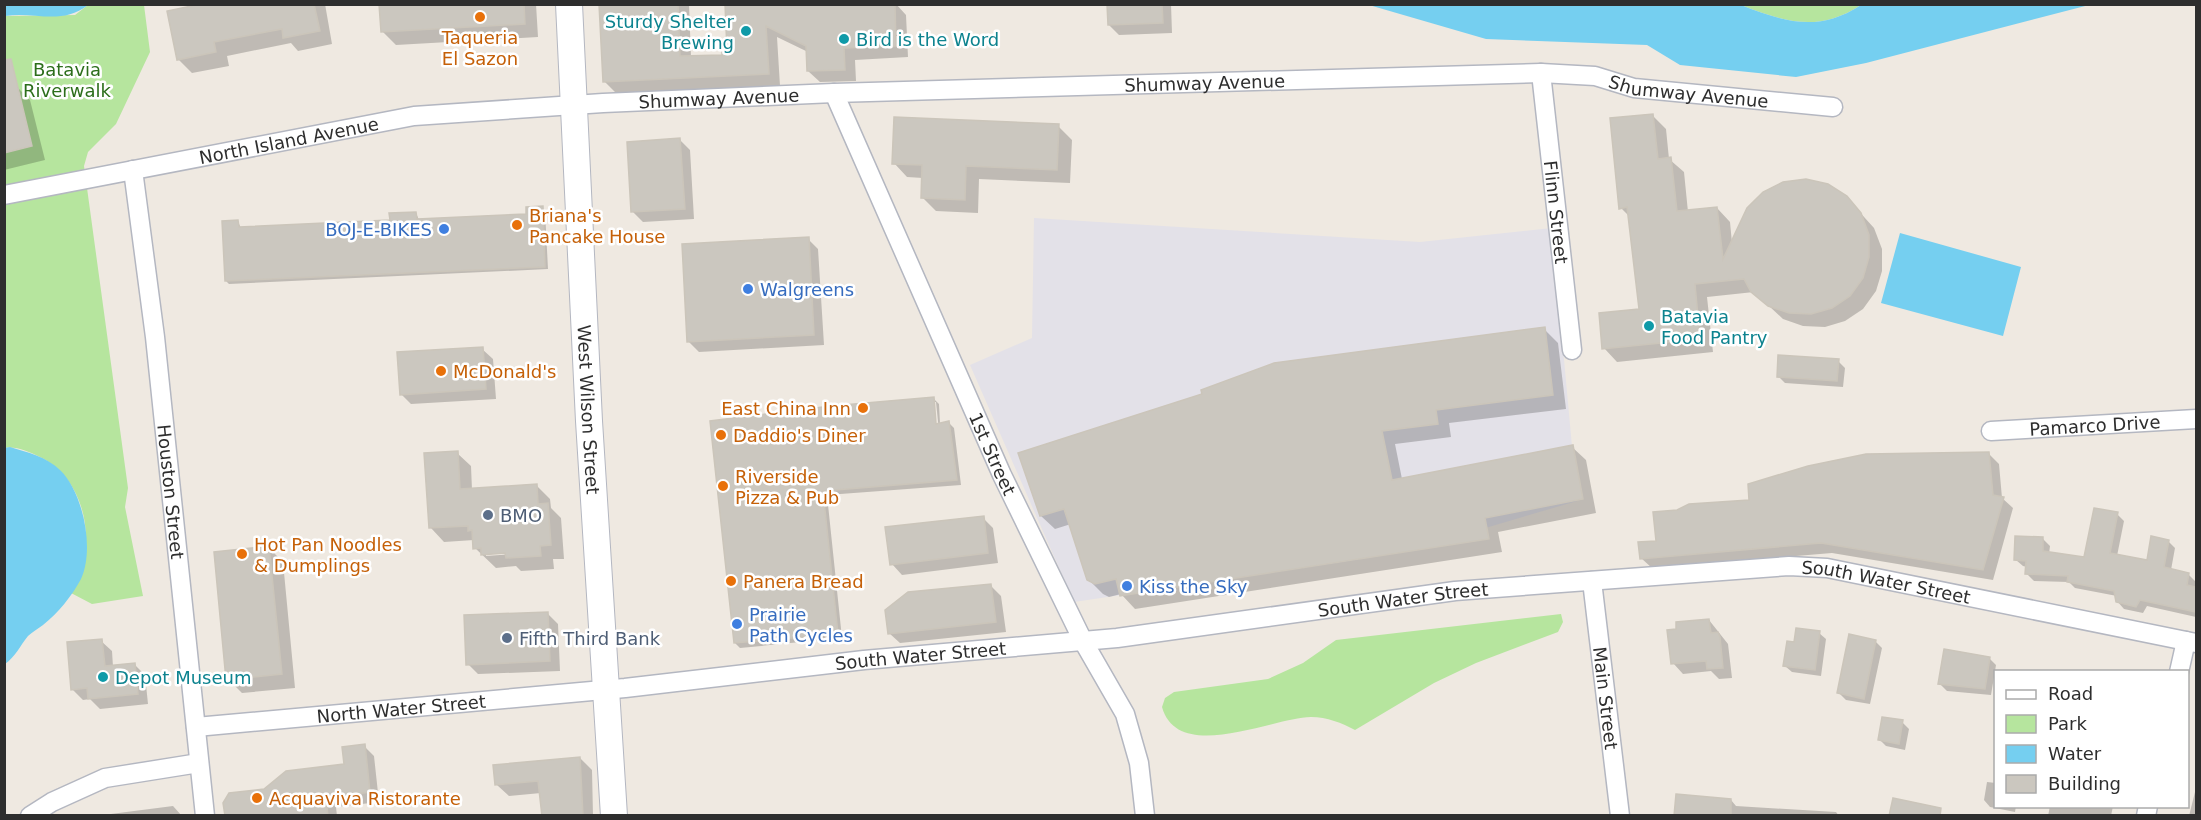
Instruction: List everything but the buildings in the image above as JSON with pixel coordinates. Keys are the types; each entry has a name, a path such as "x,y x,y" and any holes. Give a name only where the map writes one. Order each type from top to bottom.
{"main road":[{"name":"West Wilson Street","path":"569,4 589,421 614,816"}],"street":[{"name":"Shumway Avenue","path":"574,106 834,93 1541,73 1594,76 1634,88 1833,107"},
{"name":"Flinn Street","path":"1541,73 1572,350"},
{"name":"1st Street","path":"834,93 1002,475 1083,641 1125,714 1139,763 1145,816"},
{"name":"North Island Avenue","path":"4,195 414,116 574,106"},
{"name":"Houston Street","path":"133,170 155,337 205,816"},
{"name":"Pamarco Drive","path":"1991,431 2196,418"},
{"name":"South Water Street","path":"605,690 864,660 1083,641 1455,591 1808,565 2191,642"},
{"name":"Main Street","path":"1592,581 1620,816"},
{"path":"2180,670 2191,642"},
{"name":"North Water Street","path":"196,727 605,690"},
{"path":"30,816 52,802 105,778 199,763"}],"shaded area":[{"path":"1034,218 1420,242 1552,228 1577,501 1482,529 1357,560 1074,602 970,365 1032,338"}],"green space":[{"name":"Batavia Riverwalk","path":"88,5 144,5 150,52 116,124 88,152 84,166 128,488 125,507 143,596 92,604 71,593 79,576 86,537 84,518 69,482 57,468 40,457 27,451 5,448 5,16 75,15"},
{"path":"1741,5 1861,5 1830,19 1801,22 1772,16"},
{"path":"1561,614 1563,622 1558,632 1476,663 1434,683 1355,730 1334,721 1311,717 1228,734 1186,733 1171,724 1162,707 1165,698 1174,692 1268,679 1303,663 1336,640"}],"water":[{"path":"5,4 88,5 68,15 48,17 5,16"},
{"path":"1369,5 1741,5 1787,20 1816,22 1845,14 1861,5 2089,5 1866,63 1796,77 1680,65 1647,45 1486,39"},
{"path":"1900,233 2021,267 2003,336 1881,303"},
{"path":"10,447 49,462 68,480 80,506 87,537 87,552 81,579 69,598 49,620 28,636 15,655 5,664 4,448"}],"place":[{"name":"Taqueria El Sazon","path":"480,17"},
{"name":"Sturdy Shelter Brewing","path":"746,31"},
{"name":"Bird is the Word","path":"844,39"},
{"name":"Briana's Pancake House","path":"517,225"},
{"name":"BOJ-E-BIKES","path":"444,229"},
{"name":"Walgreens","path":"748,289"},
{"name":"Batavia Food Pantry","path":"1649,326"},
{"name":"McDonald's","path":"441,371"},
{"name":"East China Inn","path":"863,408"},
{"name":"Daddio's Diner","path":"721,435"},
{"name":"Riverside Pizza & Pub","path":"723,486"},
{"name":"BMO","path":"488,515"},
{"name":"Hot Pan Noodles & Dumplings","path":"242,554"},
{"name":"Panera Bread","path":"731,581"},
{"name":"Kiss the Sky","path":"1127,586"},
{"name":"Prairie Path Cycles","path":"737,624"},
{"name":"Fifth Third Bank","path":"507,638"},
{"name":"Depot Museum","path":"103,677"},
{"name":"Acquaviva Ristorante","path":"257,798"}]}
